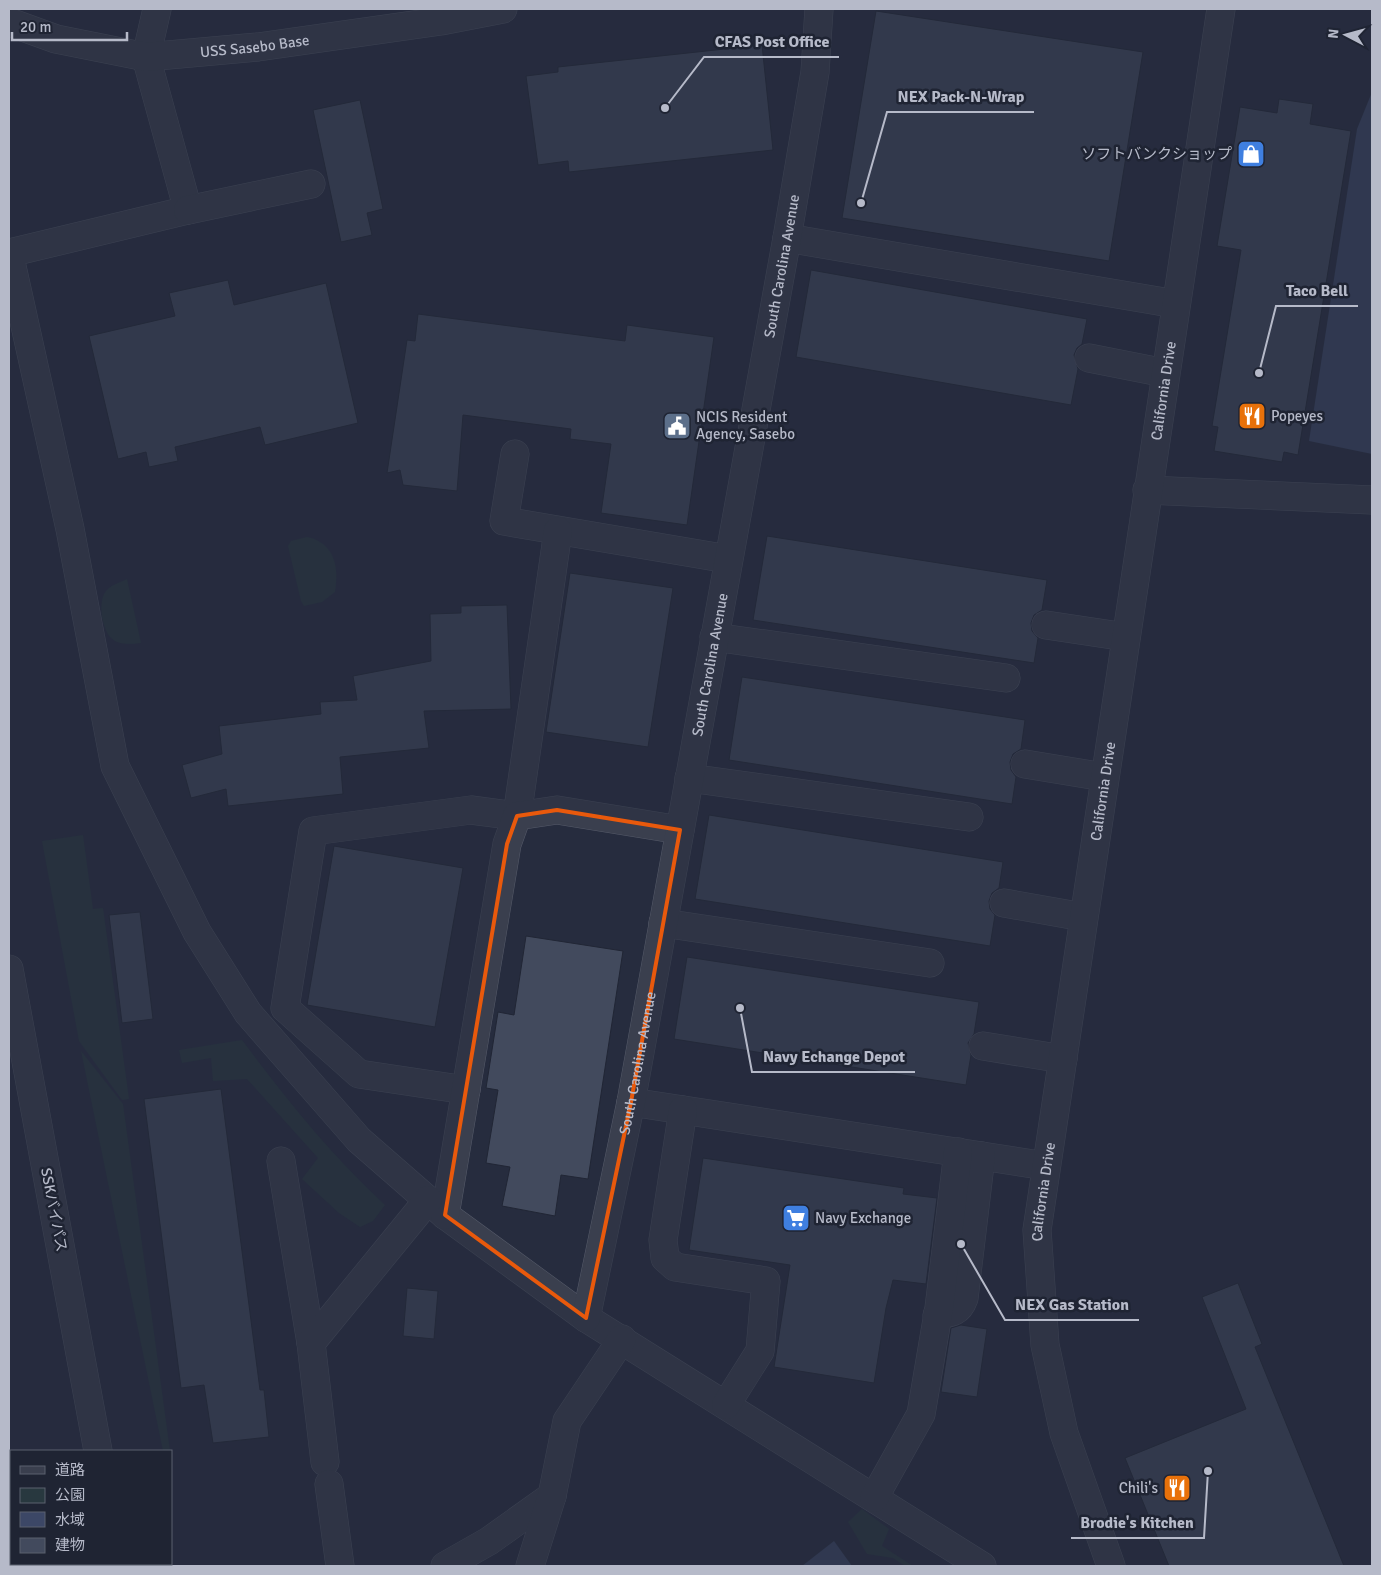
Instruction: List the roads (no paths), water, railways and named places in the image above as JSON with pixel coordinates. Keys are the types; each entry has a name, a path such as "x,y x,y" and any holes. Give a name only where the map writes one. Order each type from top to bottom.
{"street":[{"path":"157,9 146,57 188,210"},
{"name":"USS Sasebo Base","path":"9,22 56,39 146,57 258,47 439,15 503,9"},
{"name":"South Carolina Avenue","path":"586,1318 631,1102 787,238 815,72 819,9"},
{"name":"California Drive","path":"1111,1566 1064,1433 1045,1345 1037,1230 1221,9"},
{"path":"310,184 188,210 9,253 70,529 115,766 197,932 248,1013 359,1140 436,1208 586,1318 982,1566"},
{"path":"787,238 1176,304"},
{"path":"1089,358 1166,373"},
{"path":"515,454 504,521 728,559"},
{"path":"1147,490 1372,500"},
{"path":"311,1343 436,1208 466,1090 507,844 516,816 558,530"},
{"path":"1046,625 1126,637"},
{"path":"714,636 1006,678"},
{"path":"1026,764 1104,777"},
{"path":"689,778 969,817"},
{"path":"466,1090 359,1074 284,1008 313,831 471,810 516,816 557,810 680,830"},
{"path":"1004,903 1083,917"},
{"path":"663,923 930,964"},
{"name":"SSKバイパス","path":"9,969 98,1450"},
{"path":"983,1046 1063,1058"},
{"path":"328,1104 359,1074"},
{"path":"631,1102 1046,1166"},
{"path":"683,1110 663,1240 665,1258 675,1267 766,1281 760,1351 726,1405"},
{"path":"874,1498 921,1414 938,1315 970,1154"},
{"path":"281,1162 311,1343 340,1566"},
{"path":"530,1566 552,1496 567,1421 622,1340"},
{"path":"445,1566 489,1541 552,1496"}],"water":[{"path":"1372,92 1372,454 1309,441 1357,129"},
{"path":"834,1541 852,1566 802,1566"}],"place":[{"name":"CFAS Post Office","path":"665,108"},
{"name":"ソフトバンクショップ","path":"1251,154"},
{"name":"NEX Pack-N-Wrap","path":"861,203"},
{"name":"Taco Bell","path":"1259,373"},
{"name":"Popeyes","path":"1252,416"},
{"name":"NCIS Resident Agency, Sasebo","path":"677,426"},
{"name":"Navy Echange Depot","path":"740,1008"},
{"name":"Navy Exchange","path":"796,1218"},
{"name":"NEX Gas Station","path":"961,1244"},
{"name":"Brodie's Kitchen","path":"1208,1471"},
{"name":"Chili's","path":"1177,1488"}]}
